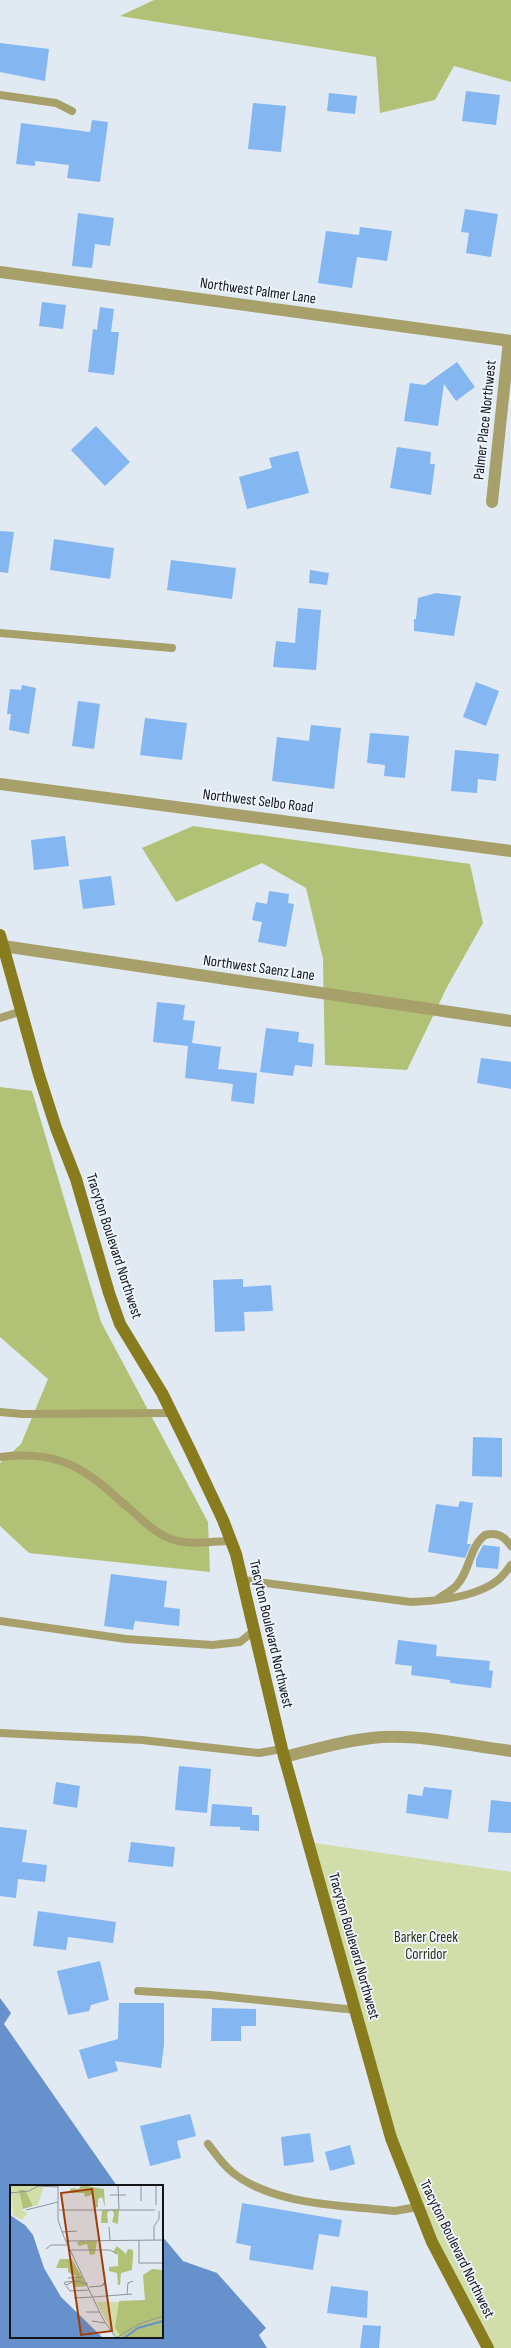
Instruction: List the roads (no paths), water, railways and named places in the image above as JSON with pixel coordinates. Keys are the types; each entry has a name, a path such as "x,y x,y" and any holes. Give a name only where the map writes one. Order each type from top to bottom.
{"main road":[{"name":"Tracyton Boulevard Northwest","path":"2,941 56,1128 76,1180 109,1293 120,1324 172,1413 209,1488 231,1541 243,1580 283,1753 391,2138 417,2207 461,2300 488,2348"}],"street":[{"name":"Northwest Palmer Lane","path":"0,272 510,341"},
{"name":"Palmer Place Northwest","path":"492,502 510,341"},
{"name":"Northwest Selbo Road","path":"0,784 511,851"},
{"name":"Northwest Saenz Lane","path":"2,941 511,1021"},
{"path":"283,1753 383,1737 422,1739 511,1751"}],"lane":[{"path":"0,95 56,103 72,111"},
{"path":"0,633 172,648"},
{"path":"0,1018 22,1011"},
{"path":"0,1412 22,1414 172,1413"},
{"path":"0,1457 42,1457 60,1459 79,1468 100,1483 156,1532 172,1540 191,1542 231,1541"},
{"path":"434,1601 456,1586 466,1570 474,1550 485,1535 498,1534 505,1538 511,1546"},
{"path":"243,1580 411,1602 434,1601 471,1593 498,1580 511,1565"},
{"path":"0,1621 126,1639 212,1645 240,1642 255,1630"},
{"path":"0,1733 142,1740 259,1753 283,1753"},
{"path":"138,1991 210,1995 356,2010"},
{"path":"208,2144 232,2172 253,2185 280,2196 307,2201 395,2211 417,2207"}],"water":[{"path":"0,1998 11,2013 4,2024 116,2185 10,2185 10,2338 163,2338 163,2237 183,2261 217,2273 266,2328 259,2335 267,2348 0,2348"}],"park label":[{"name":"Barker Creek Corridor","path":"426,1946"}]}
